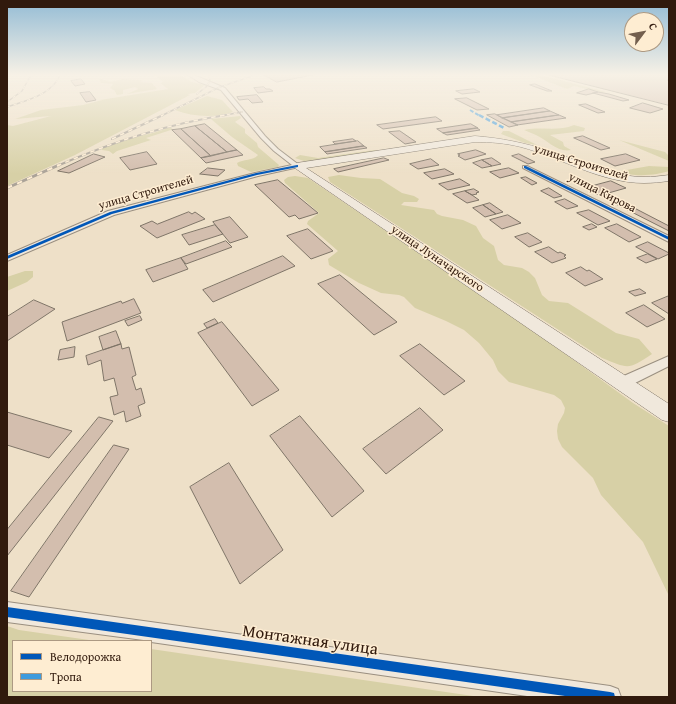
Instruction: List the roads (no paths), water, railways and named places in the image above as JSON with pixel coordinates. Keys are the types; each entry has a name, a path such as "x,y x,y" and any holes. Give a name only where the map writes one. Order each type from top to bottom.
{"main road":[{"name":"улица Строителей","path":"297,166 490,138 516,143 623,178 651,181 669,178"},
{"name":"улица Луначарского","path":"297,166 669,414"}],"street":[{"name":"улица Луначарского","path":"238,108 276,150 297,166"},
{"name":"улица Строителей","path":"7,258 111,213 257,174 297,166"},
{"name":"улица Кирова","path":"525,166 669,239"},
{"path":"622,382 669,361"},
{"name":"Монтажная улица","path":"7,612 610,697"}],"railway":[{"path":"161,116 178,108"},
{"path":"220,116 242,112"},
{"path":"112,139 163,115"},
{"path":"57,166 98,149 140,135 182,123 226,115"},
{"path":"7,188 59,165"}]}
